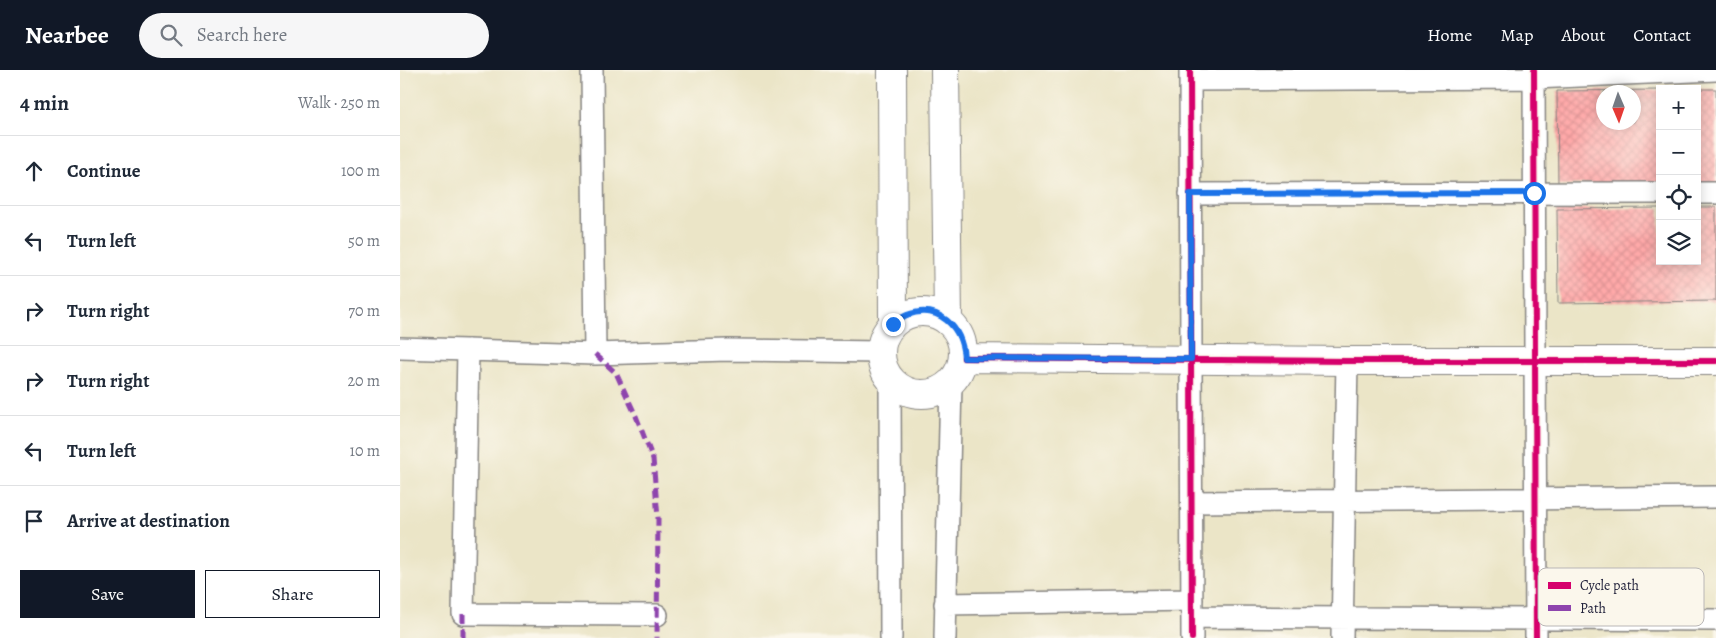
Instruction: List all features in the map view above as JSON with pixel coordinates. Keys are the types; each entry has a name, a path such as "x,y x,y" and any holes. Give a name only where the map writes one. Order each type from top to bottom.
{"street":[{"path":"592,70 595,354"},
{"path":"892,70 893,324"},
{"path":"945,70 948,321"},
{"path":"1192,638 1190,75 1534,74 1716,70"},
{"path":"1534,74 1536,628"},
{"path":"1190,194 1656,193"},
{"path":"1701,193 1716,193"},
{"path":"920,312 935,314 948,321 958,332 963,344 964,358 960,372 951,383 937,392 920,395 903,390 890,380 883,367 880,352 884,337 893,324 906,316 920,312"},
{"path":"400,348 595,354 728,350 880,352"},
{"path":"468,350 463,614 657,615"},
{"path":"964,358 1716,361"},
{"path":"1342,628 1347,361"},
{"path":"890,380 891,638"},
{"path":"945,638 951,383"},
{"path":"1192,502 1716,497"},
{"path":"945,604 1192,608 1342,628 1536,628 1581,626"}],"building":[{"path":"1701,89 1716,89 1716,183 1701,183"},
{"path":"1641,90 1656,90 1656,183 1558,185 1557,91 1596,91 1596,130 1641,130"},
{"path":"1701,207 1716,207 1716,301 1558,303 1557,209 1656,208 1656,265 1701,265"}],"marked path":[{"path":"595,354 616,373 653,459 658,518 657,638"},
{"path":"463,614 463,638"}],"cycle path":[{"path":"1190,70 1192,638"},
{"path":"1534,70 1536,638"},
{"path":"964,358 1716,361"}],"route":[{"path":"893,324 906,316 920,312 935,314 948,321 958,332 963,344 964,358 1191,359 1190,194 1534,193"}]}
